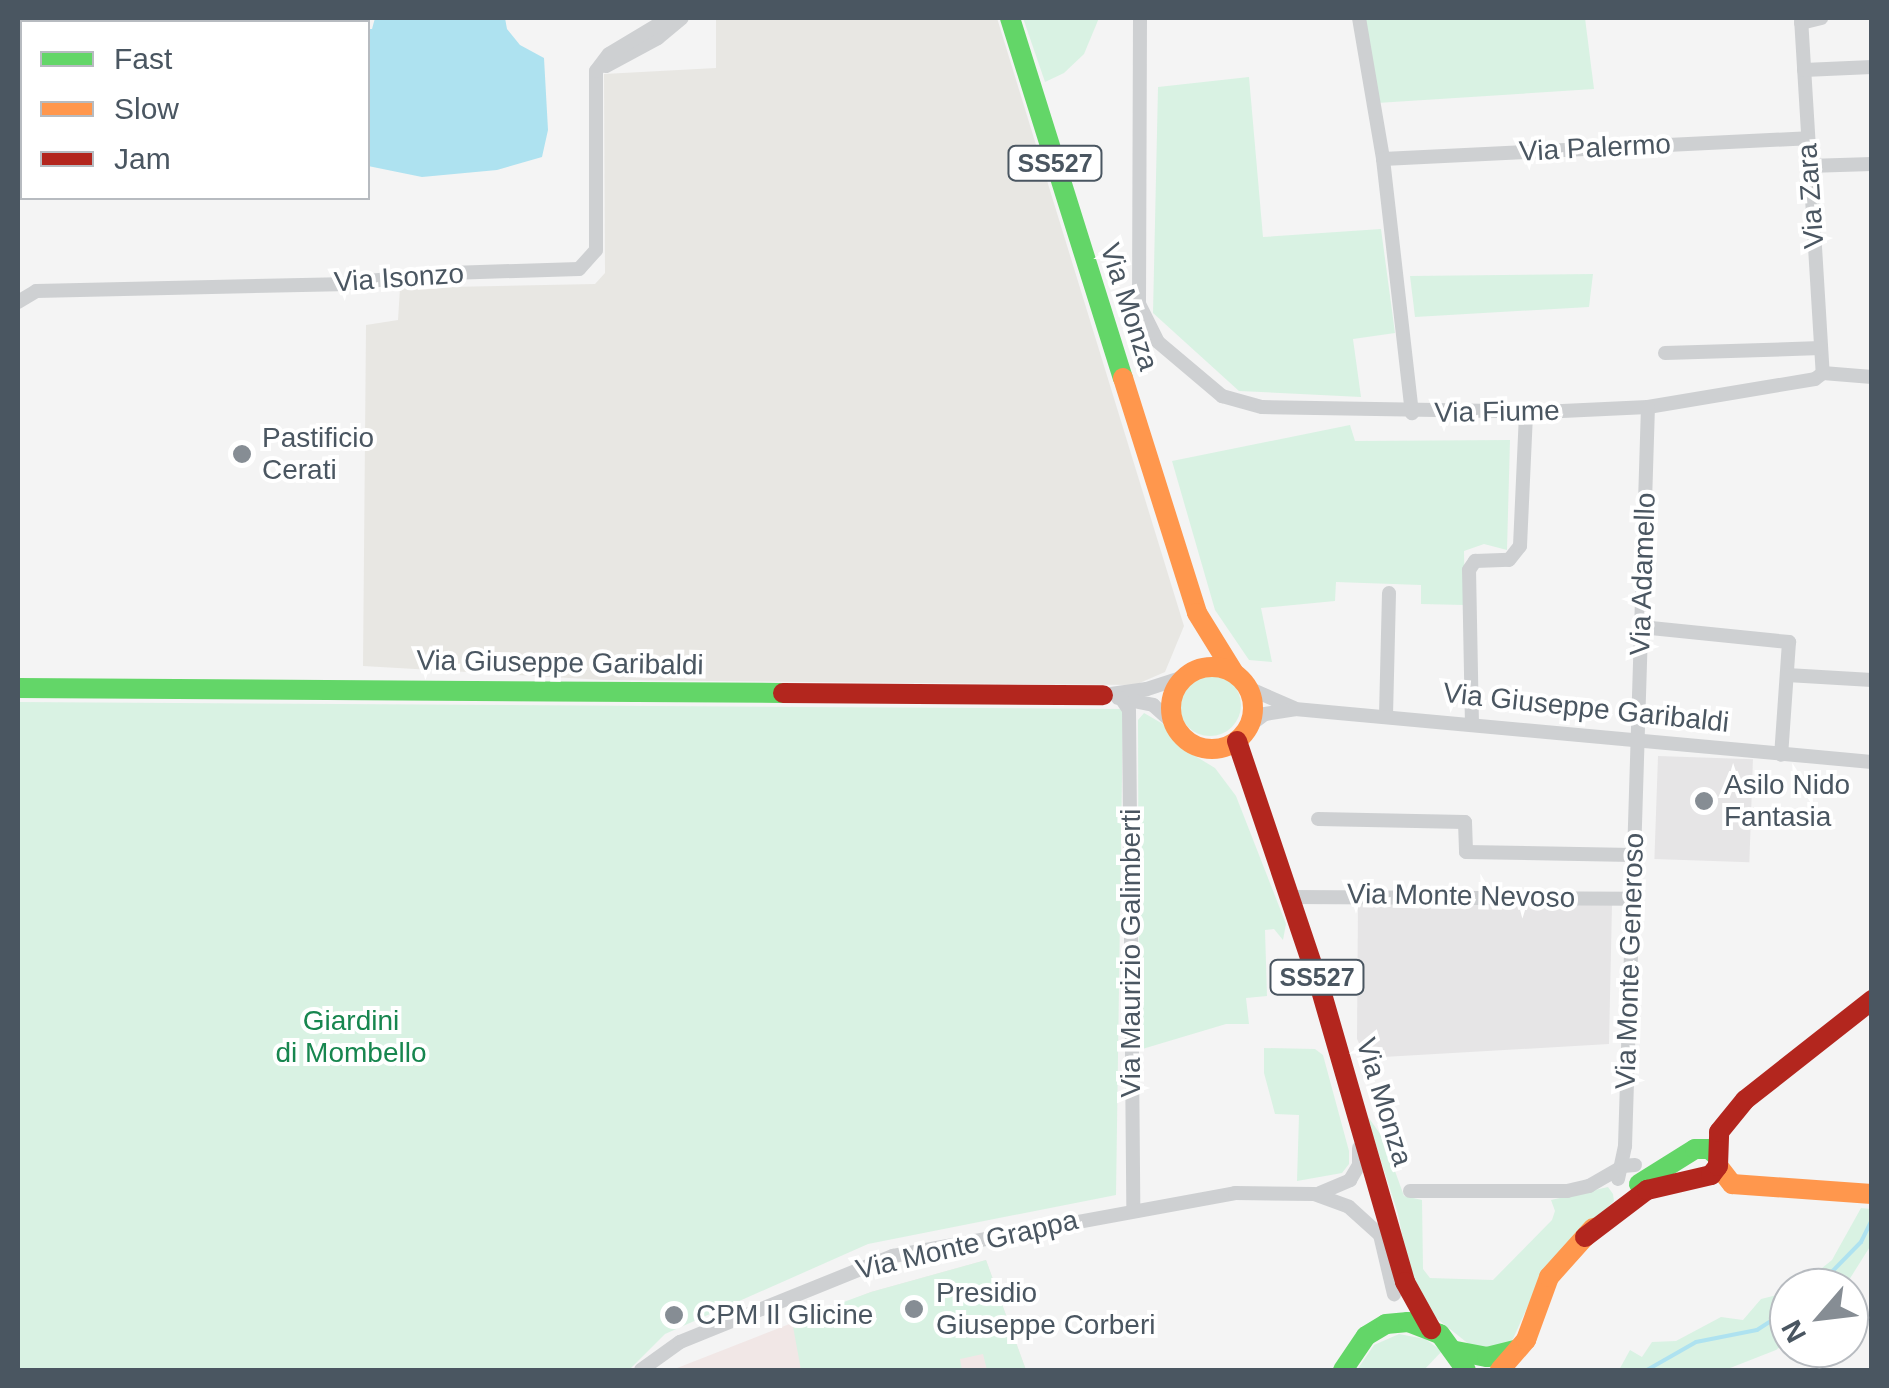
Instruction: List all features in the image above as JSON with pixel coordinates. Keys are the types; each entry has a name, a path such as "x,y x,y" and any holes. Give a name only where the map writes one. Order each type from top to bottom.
{"street":[{"path":"596,71 608,54 668,18"},
{"path":"596,71 658,38 682,18"},
{"name":"Via Monza","path":"1010,18 1197,612 1241,681"},
{"name":"Via Fiume","path":"1140,18 1138,296 1148,326 1164,347 1222,396 1237,402 1412,413 1526,412 1648,406 1815,379 1823,373 1872,377"},
{"path":"1359,18 1382,160 1412,413"},
{"path":"1801,20 1820,18"},
{"name":"Via Zara","path":"1801,20 1823,373"},
{"path":"1804,70 1872,67"},
{"name":"Via Isonzo","path":"18,302 36,291 338,284 450,273 579,269 596,250 596,71"},
{"name":"Via Palermo","path":"1382,160 1807,138"},
{"path":"1808,166 1872,164"},
{"path":"1665,354 1821,348"},
{"name":"Via Adamello","path":"1637,741 1648,406"},
{"path":"1472,725 1469,570 1475,562 1510,560 1520,546 1526,412"},
{"path":"1386,716 1389,593"},
{"name":"Via Monza","path":"1188,674 1197,612"},
{"path":"1641,627 1789,642 1781,754"},
{"path":"1216,666 1241,681 1253,707 1243,733 1207,749 1186,740 1173,723 1172,698 1188,674 1216,666"},
{"name":"Via Giuseppe Garibaldi","path":"18,688 1112,696 1147,690 1188,674"},
{"path":"1787,675 1872,680"},
{"name":"Via Giuseppe Garibaldi","path":"1241,681 1295,708"},
{"name":"Via Giuseppe Garibaldi","path":"1112,696 1153,706 1173,723"},
{"name":"Via Maurizio Galimberti","path":"1112,696 1128,710 1133,1210"},
{"name":"Via Giuseppe Garibaldi","path":"1243,733 1265,714 1295,708 1872,762"},
{"name":"Via Monza","path":"1243,733 1279,862 1353,1092 1410,1296 1431,1329"},
{"name":"Via Monte Generoso","path":"1622,1177 1637,741"},
{"name":"Via Monza","path":"1207,749 1242,788 1279,862"},
{"path":"1318,818 1465,822 1466,852 1633,855"},
{"name":"Via Monte Nevoso","path":"1290,897 1632,899"},
{"path":"1500,1370 1522,1346 1549,1277 1585,1237 1695,1149 1719,1116 1870,1003"},
{"path":"1314,1194 1343,1186 1359,1165 1353,1092"},
{"path":"1714,1166 1719,1132 1745,1100"},
{"path":"1695,1149 1710,1148 1718,1186 1872,1194"},
{"path":"1410,1192 1567,1190 1622,1177 1714,1166"},
{"path":"1585,1237 1622,1177"},
{"name":"Via Monte Grappa","path":"640,1370 680,1342 880,1260 1133,1210 1263,1191 1314,1194 1349,1207 1380,1235 1394,1294"},
{"name":"Via Monza","path":"1394,1294 1395,1246"},
{"path":"1343,1370 1354,1348 1382,1324 1394,1294"},
{"path":"1366,1336 1397,1322 1431,1329"},
{"name":"SS527","path":"1431,1329 1456,1351 1466,1370"},
{"path":"1456,1351 1488,1358 1522,1346"}],"shaded area":[{"path":"716,18 997,18 1184,626 1165,672 1135,685 604,680 363,666 366,325 398,320 400,288 595,284 605,273 604,74 716,68"},
{"name":"Asilo Nido Fantasia","path":"1658,756 1753,759 1749,862 1654,859"},
{"path":"1358,900 1612,905 1609,1044 1366,1058 1357,1039"},
{"name":"Presidio Giuseppe Corberi","path":"986,1260 1026,1370 672,1370 871,1292"}],"green space":[{"path":"1023,18 1099,18 1084,54 1064,73 1045,82"},
{"path":"1364,18 1585,18 1594,89 1377,103"},
{"path":"1249,77 1263,237 1381,229 1395,333 1353,339 1361,397 1239,391 1153,313 1158,87"},
{"path":"1593,274 1589,307 1415,317 1410,276"},
{"path":"1350,425 1355,441 1510,440 1507,550 1484,544 1464,551 1465,605 1421,604 1421,585 1336,582 1335,601 1261,608 1272,662 1249,660 1215,610 1172,461"},
{"path":"1210,674 1232,683 1241,705 1232,727 1210,736 1188,727 1179,705 1188,683"},
{"name":"Giardini di Mombello","path":"18,702 1123,709 1116,1195 868,1244 665,1334 629,1370 18,1370"},
{"path":"1144,713 1163,724 1182,748 1215,768 1236,796 1286,924 1283,940 1274,929 1265,930 1267,996 1246,998 1249,1024 1226,1024 1139,1050 1138,720"},
{"path":"1264,1048 1315,1049 1323,1055 1349,1151 1349,1164 1342,1173 1297,1181 1299,1115 1275,1114 1264,1073"},
{"path":"1366,1114 1383,1138 1404,1196 1422,1200 1423,1269 1430,1278 1493,1280 1552,1220 1555,1211 1551,1200 1608,1187 1613,1194 1614,1201 1544,1270 1512,1341 1494,1350 1470,1345 1431,1314 1411,1279 1398,1214"},
{"path":"1861,1208 1871,1209 1871,1245 1857,1268 1822,1268 1832,1260"},
{"name":"Presidio Giuseppe Corberi","path":"986,1260 1026,1370 987,1370 983,1354 960,1359 962,1370 801,1370 792,1321 871,1292"},
{"path":"1769,1297 1769,1353 1725,1370 1619,1370 1630,1350 1642,1357 1652,1342 1676,1341 1721,1317 1743,1320 1761,1299"},
{"path":"1399,1334 1425,1339 1442,1351 1424,1370 1357,1370 1374,1345"}],"water":[{"path":"375,18 505,18 507,29 520,45 544,58 548,130 542,157 497,170 422,177 370,166"}],"waterway":[{"path":"1836,1268 1861,1242 1872,1219"},
{"path":"1647,1370 1696,1342 1757,1330 1769,1322"}],"traffic: fast":[{"path":"1010,18 1123,378"},
{"path":"18,688 783,693"},
{"path":"1639,1184 1695,1149 1709,1149 1717,1156"},
{"path":"1343,1370 1366,1336 1386,1324 1408,1322 1440,1334 1466,1370"},
{"path":"1456,1351 1487,1357 1516,1350"}],"traffic: slow":[{"path":"1123,378 1197,613 1234,673"},
{"path":"1212,667 1228,670 1241,679 1250,692 1253,708 1250,724 1241,737 1228,746 1212,749 1196,746 1183,737 1174,724 1171,708 1174,692 1183,679 1196,670 1212,667"},
{"path":"1718,1166 1732,1184 1872,1194"},
{"path":"1500,1370 1526,1340 1549,1277 1593,1228"}],"traffic: jam":[{"path":"783,693 1103,695"},
{"path":"1237,741 1320,987 1405,1282 1431,1329"},
{"path":"1585,1237 1647,1190 1711,1175 1718,1166 1719,1132 1745,1100 1872,1000"}],"place":[{"name":"Pastificio Cerati","path":"242,454"},
{"name":"Asilo Nido Fantasia","path":"1704,801"},
{"name":"Presidio Giuseppe Corberi","path":"914,1309"},
{"name":"CPM Il Glicine","path":"674,1315"}]}
